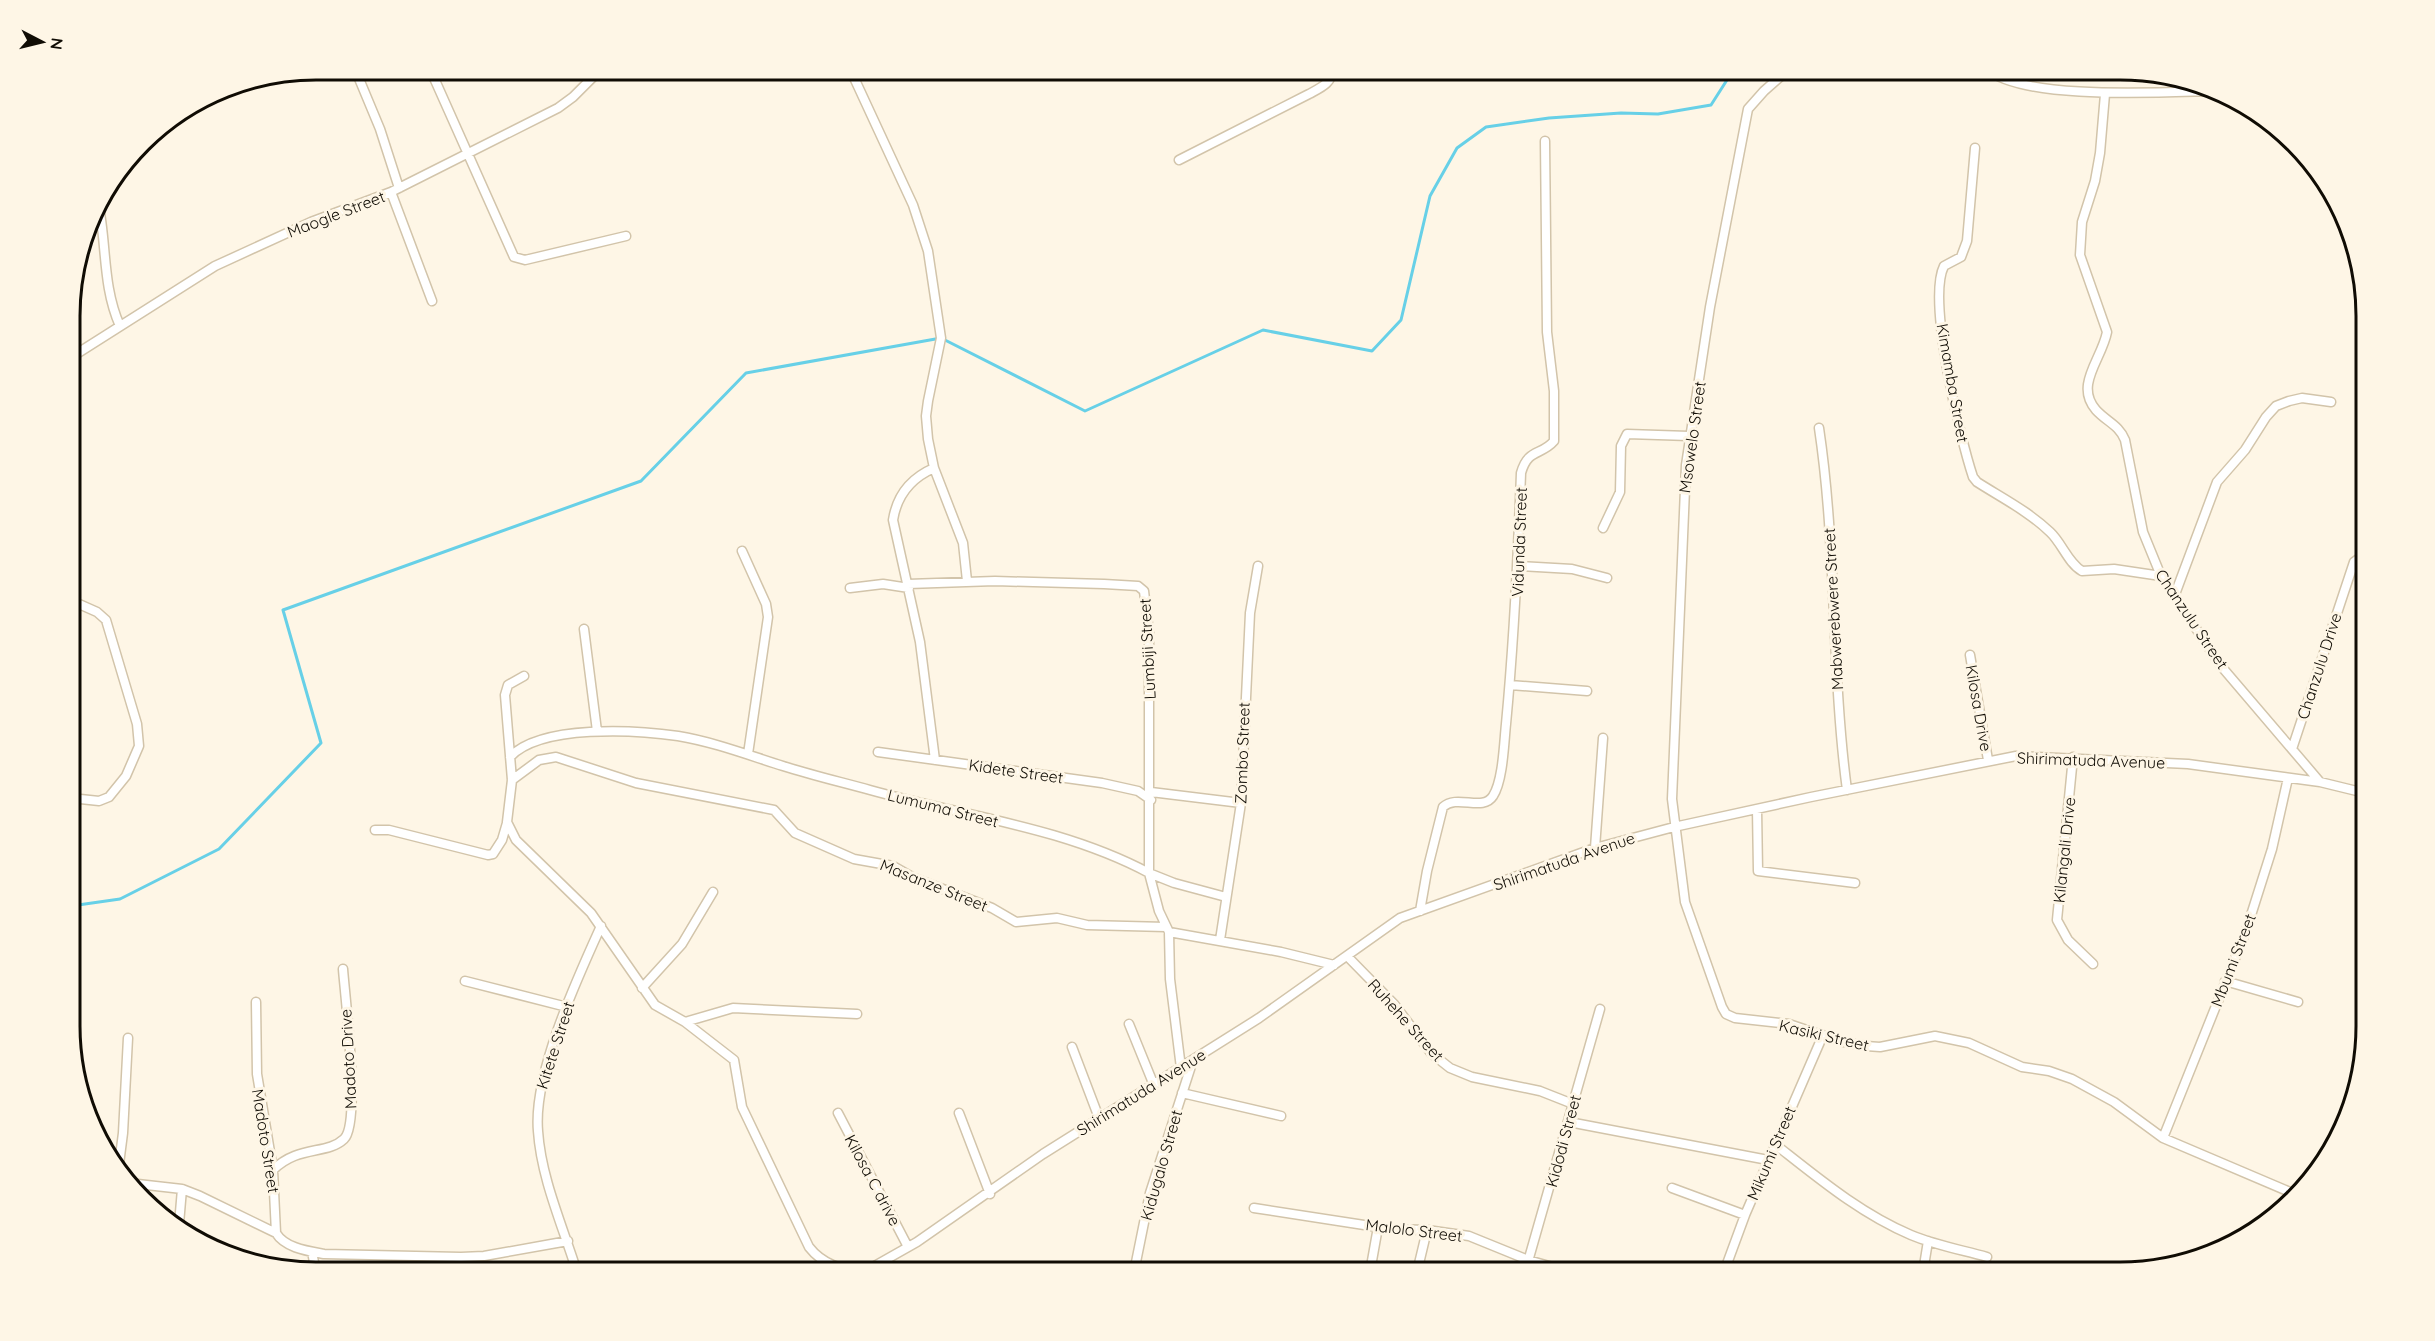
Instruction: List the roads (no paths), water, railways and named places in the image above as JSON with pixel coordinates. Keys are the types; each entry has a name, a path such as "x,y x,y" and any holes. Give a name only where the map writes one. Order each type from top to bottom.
{"street":[{"path":"360,80 380,129 395,190 432,301"},
{"path":"435,80 514,256 518,259 626,236"},
{"name":"Maogle Street","path":"80,352 215,266 311,222 395,190 470,154 558,108 590,80"},
{"path":"855,80 912,205 928,251 941,338 926,416 934,468 963,543 967,581"},
{"path":"1179,160 1319,89 1330,80"},
{"name":"Msowelo Street","path":"1674,827 1674,752 1682,588 1683,502 1689,436 1710,307 1748,109 1776,80"},
{"path":"2007,80 2105,94 2193,92"},
{"name":"Chanzulu Street","path":"2105,94 2100,153 2095,181 2082,222 2080,255 2107,332 2105,343 2087,383 2087,392 2097,411 2120,429 2125,440 2143,532 2161,576 2221,666 2320,782"},
{"name":"Vidunda Street","path":"1420,911 1427,871 1443,807 1455,800 1480,803 1489,801 1494,795 1503,755 1516,630 1524,462 1531,453 1554,441 1555,423 1547,332 1545,141"},
{"name":"Kimamba Street","path":"1975,148 1965,251 1961,257 1944,266 1939,284 1942,330 1954,411 1973,477 1977,482 2035,517 2053,534 2073,564 2082,571 2115,568 2161,576"},
{"path":"101,218 106,251 109,298 120,326"},
{"path":"2174,597 2217,482 2245,450 2266,417 2276,406 2289,401 2302,398 2331,402"},
{"name":"Mabwerebwere Street","path":"1819,428 1826,479 1834,651 1847,790"},
{"path":"1603,528 1620,492 1621,446 1627,435 1689,436"},
{"path":"934,468 917,476 906,487 894,510 895,532 924,666 935,760"},
{"path":"742,551 766,604 768,617 748,754"},
{"name":"Chanzulu Drive","path":"2292,749 2355,561"},
{"name":"Zombo Street","path":"1220,940 1241,803 1250,613 1258,566"},
{"path":"1518,566 1572,569 1607,578"},
{"name":"Lumbiji Street","path":"850,588 883,584 908,586 967,581 1129,585 1138,586 1144,591 1149,633 1151,796 1149,873"},
{"path":"80,604 97,612 106,620 140,736 134,759 116,791 99,801 80,799"},
{"path":"584,629 594,687 597,731"},
{"name":"Kilosa Drive","path":"1970,655 1988,760"},
{"path":"375,830 389,830 488,855 493,854 502,840 507,822 512,780 505,695 508,685 524,676"},
{"path":"1510,685 1587,691"},
{"name":"Lumuma Street","path":"510,757 516,751 537,741 570,734 597,731 684,737 874,791 1077,843 1116,856 1174,883 1226,897"},
{"path":"1595,848 1603,738"},
{"name":"Kidete Street","path":"878,752 1102,783 1151,796 1241,803"},
{"name":"Shirimatuda Avenue","path":"884,1262 990,1194 1153,1083 1182,1068 1400,918 1595,848 1674,827 2016,756 2188,764 2320,782 2355,791"},
{"name":"Masanze Street","path":"512,780 528,765 556,757 636,783 774,810 795,832 804,837 854,859 892,866 914,879 992,908 1016,922 1057,918 1087,925 1168,930"},
{"name":"Kilangali Drive","path":"2073,757 2057,921 2068,940 2093,964"},
{"name":"Mbumi Street","path":"2163,1138 2246,931 2272,849 2288,778"},
{"path":"1757,809 1758,871 1855,883"},
{"path":"507,822 516,840 584,905 601,926 655,1005 685,1022 734,1060 742,1107 809,1247 825,1262"},
{"name":"Kasiki Street","path":"1674,827 1685,902 1726,1014 1756,1022 1789,1024 1839,1041 1880,1047 1935,1036 1969,1043 2005,1061 2022,1067 2049,1071 2086,1086 2114,1102 2163,1138 2287,1191"},
{"path":"1149,873 1159,911 1168,930 1170,980 1182,1068"},
{"path":"642,988 682,944 713,892"},
{"name":"Kitete Street","path":"574,1262 546,1173 537,1119 542,1085 567,1007 584,959 601,926"},
{"path":"1168,930 1334,965"},
{"name":"Ruhehe Street","path":"1347,956 1394,1004 1431,1053 1450,1068 1472,1077 1540,1091 1573,1104"},
{"name":"Madoto Drive","path":"273,1170 284,1159 295,1154 333,1146 344,1139 350,1129 349,1043 342,969"},
{"path":"465,981 567,1007"},
{"path":"2225,981 2298,1002"},
{"name":"Madoto Street","path":"256,1002 257,1074 273,1170 276,1233"},
{"path":"685,1022 733,1008 857,1014"},
{"name":"Kidodi Street","path":"1528,1260 1600,1009"},
{"path":"1129,1024 1153,1083"},
{"name":"Mikumi Street","path":"1728,1262 1744,1215 1823,1035"},
{"path":"120,1157 128,1038"},
{"path":"1072,1047 1100,1118"},
{"name":"Kidugalo Street","path":"1136,1262 1150,1193 1193,1059"},
{"path":"1182,1093 1281,1116"},
{"name":"Kilosa C drive","path":"838,1113 908,1247"},
{"path":"959,1113 990,1194"},
{"path":"1569,1122 1768,1160"},
{"path":"1776,1144 1868,1212 1913,1236 1987,1257"},
{"path":"141,1184 182,1189 276,1233 287,1244 312,1252 361,1255 484,1256 568,1241"},
{"path":"1672,1188 1744,1215"},
{"path":"179,1218 182,1189"},
{"name":"Malolo Street","path":"1254,1208 1378,1227 1427,1230 1469,1236 1535,1262"},
{"path":"1372,1262 1378,1227"},
{"path":"1419,1262 1427,1230"},
{"path":"1925,1262 1928,1240"},
{"path":"312,1252 314,1262"}],"waterway":[{"path":"80,905 120,899 219,849 321,743 283,610 641,481 746,373 941,338 1085,411 1263,330 1372,351 1401,320 1430,196 1457,148 1486,127 1549,118 1621,113 1658,114 1711,105 1727,80"}]}
